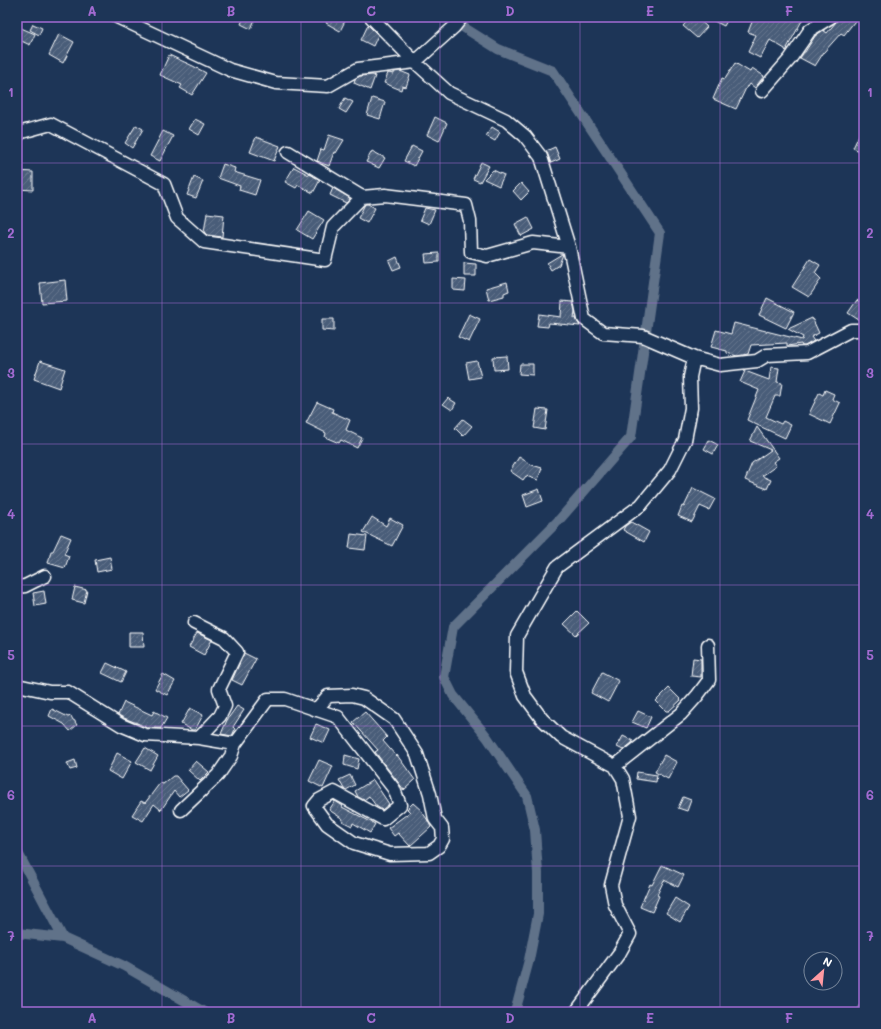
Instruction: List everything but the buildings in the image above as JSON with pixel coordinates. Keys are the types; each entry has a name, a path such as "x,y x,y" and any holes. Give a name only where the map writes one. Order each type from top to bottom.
{"street":[{"path":"117,17 230,70 276,83 328,86 358,69 415,62 454,27 462,17"},
{"path":"371,17 415,62 449,93 506,120 525,136 541,156 569,247 584,319 603,333 643,336 694,358 720,365 757,360 767,355 807,353 851,330 864,330"},
{"path":"762,92 790,59 810,30 831,17"},
{"path":"17,136 22,132 51,124 164,184 177,218 204,242 325,260 333,227 362,197"},
{"path":"288,152 362,197 385,195 466,205 470,220 471,252 487,256 533,243 569,247"},
{"path":"576,1012 620,952 630,934 615,905 611,886 630,816 623,779 615,766 561,737 542,719 525,696 516,672 517,636 556,567 641,505 670,470 685,440 691,408 690,377 694,358"},
{"path":"17,587 25,586 45,576"},
{"path":"194,622 224,638 237,652 219,689 225,706 220,716 199,738"},
{"path":"615,766 681,714 697,696 709,680 708,645"},
{"path":"17,685 50,692 68,692 121,725 144,735 199,738 236,744"},
{"path":"181,810 218,775 231,756 236,744 268,699 285,699 316,710 338,717 394,789 400,805 383,819 334,792 319,800 314,806 327,824 354,843 390,854 429,853 439,846 443,839 442,828 435,819 430,794 417,754 394,720 364,698 352,695 328,696 316,710"}],"waterway":[{"path":"447,17 498,49 553,71 660,233 631,437 560,519 453,627 444,677 453,695 487,737 527,796 535,830 538,873 538,914 529,960 515,1012"},
{"path":"17,851 63,938"},
{"path":"17,933 63,938 124,966 204,1012"},
{"path":"861,1012 864,1007"}]}
